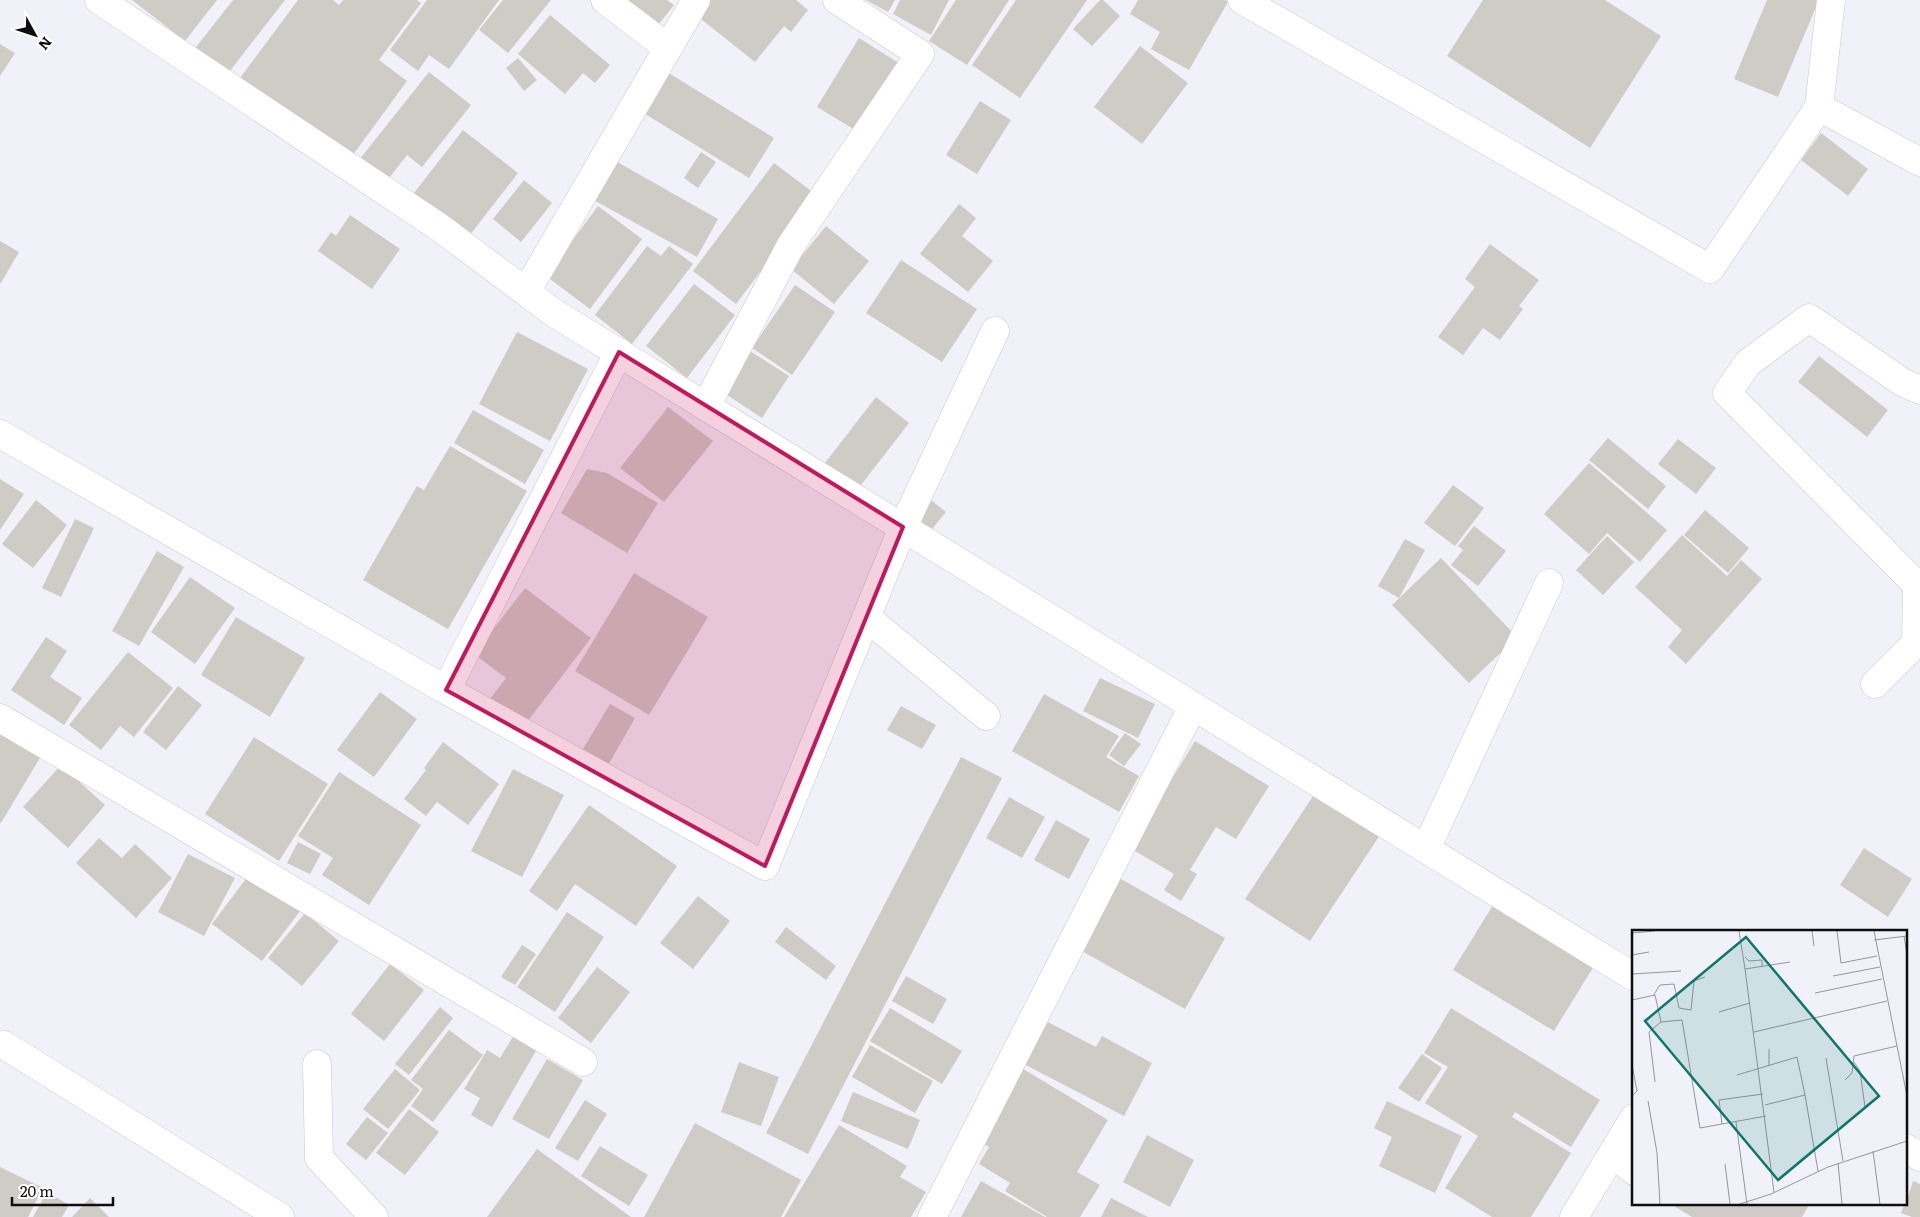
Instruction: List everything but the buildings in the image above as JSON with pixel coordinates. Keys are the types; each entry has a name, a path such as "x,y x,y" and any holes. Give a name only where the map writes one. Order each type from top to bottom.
{"street":[{"path":"100,0 438,227 554,313 1632,976"},
{"path":"605,0 668,48"},
{"path":"526,292 696,0"},
{"path":"706,406 791,245 920,54 837,0"},
{"path":"1242,0 1710,269 1819,107 1831,0"},
{"path":"1819,107 1920,162"},
{"path":"1875,684 1916,643 1917,585 1727,393 1748,363 1809,318 1902,382 1920,390"},
{"path":"0,434 446,690 765,866 902,527 995,331"},
{"path":"446,690 619,352"},
{"path":"1426,850 1549,583"},
{"path":"866,616 986,716"},
{"path":"932,1217 1193,706"},
{"path":"0,718 583,1062"},
{"path":"4,1045 280,1217"},
{"path":"317,1064 319,1158 374,1217"},
{"path":"1574,1217 1632,1121"},
{"path":"1908,1149 1920,1156"},
{"path":"1612,1154 1632,1169"}],"highlighted area":[{"path":"619,352 903,527 765,866 446,690"}]}
